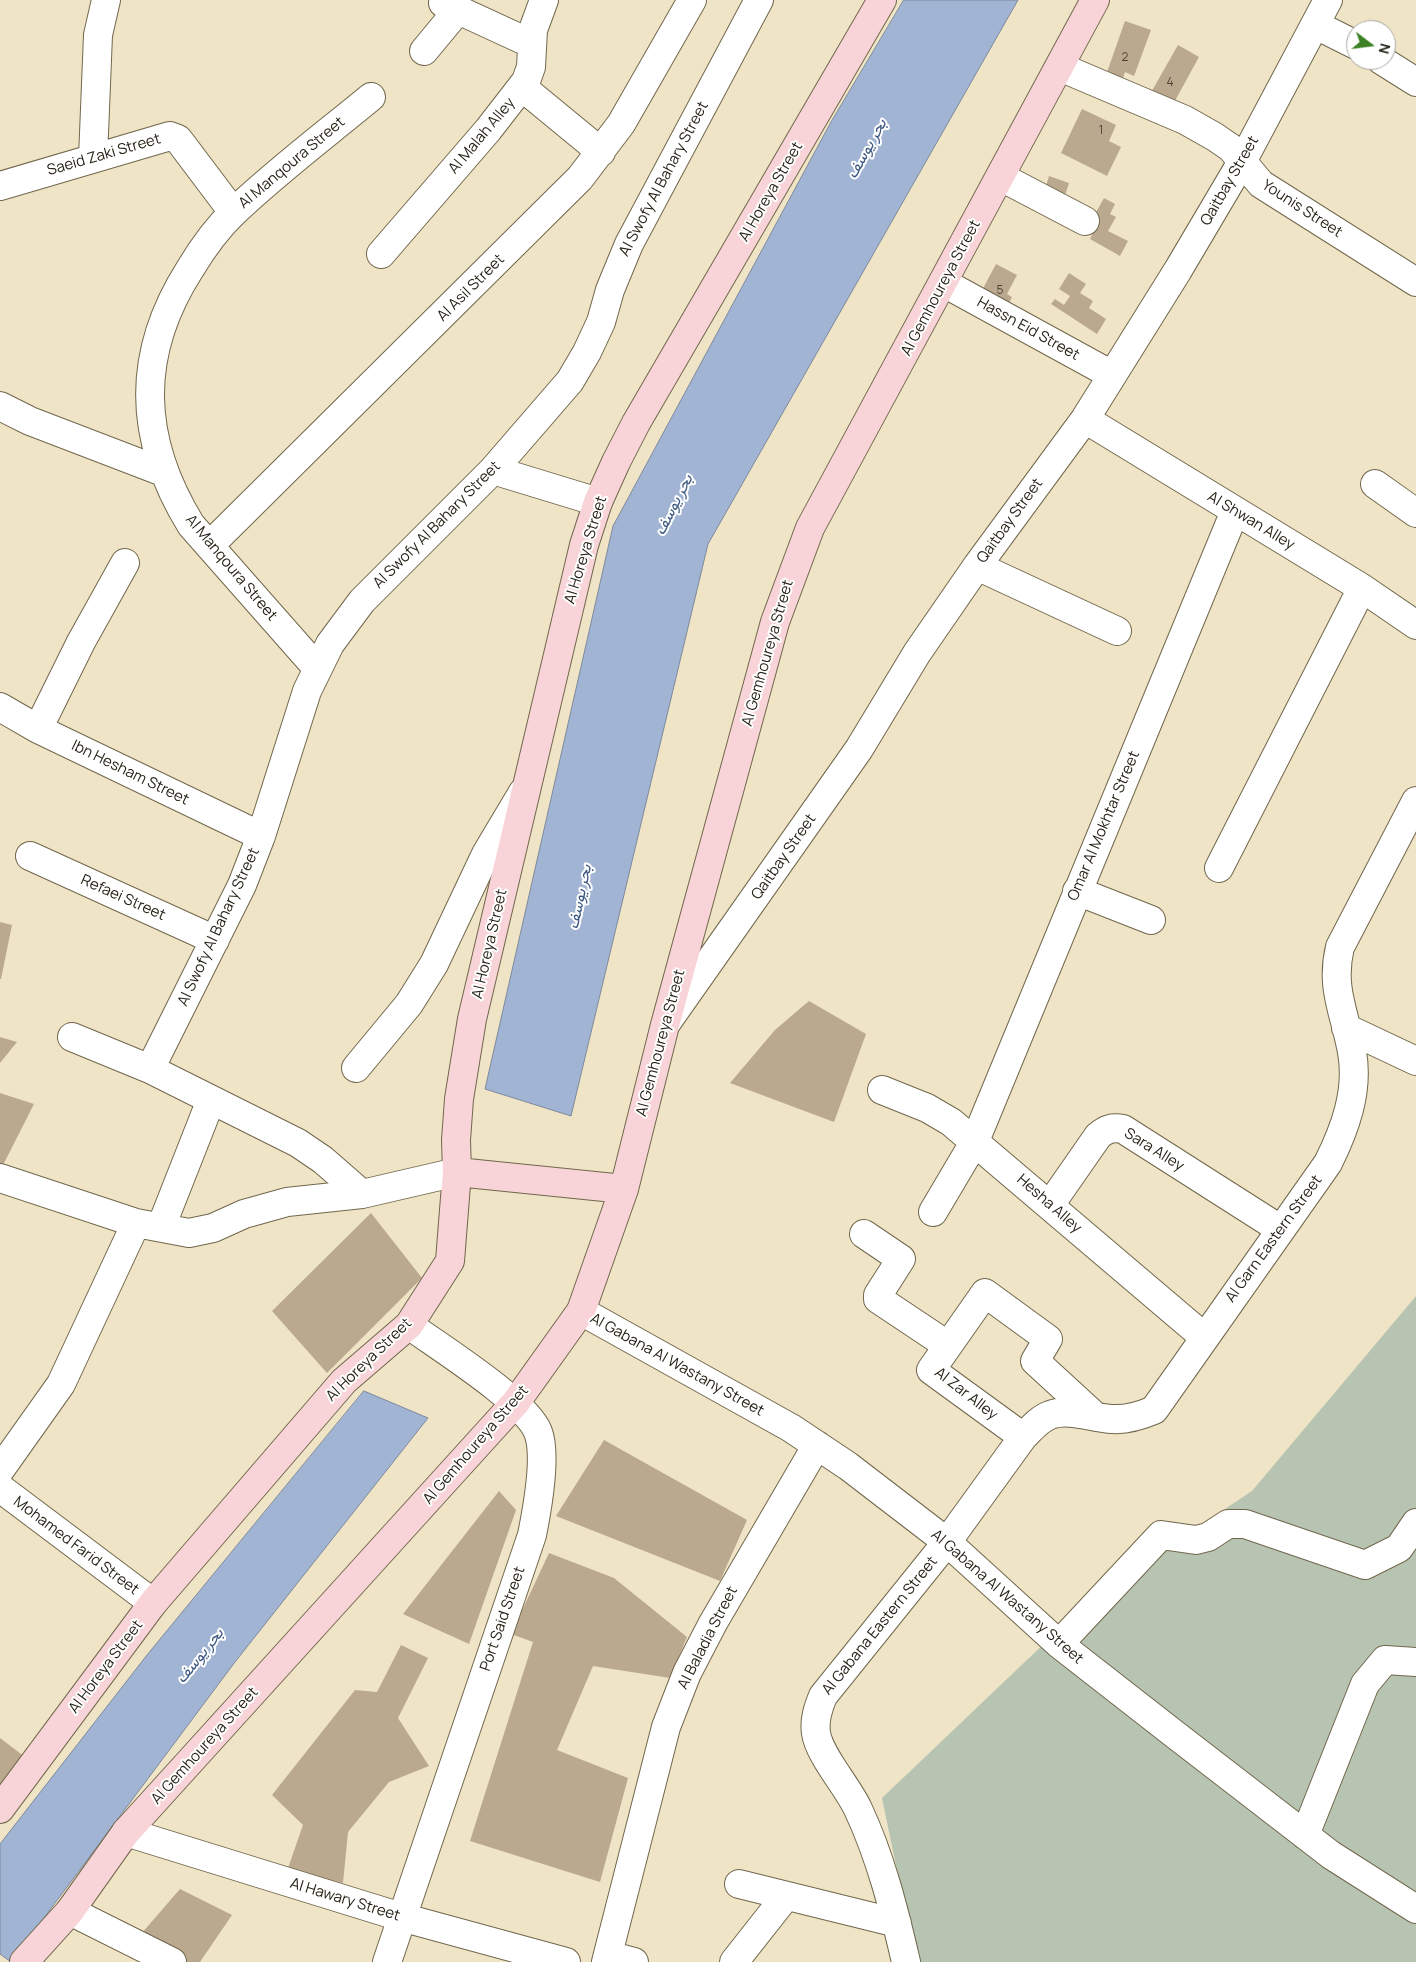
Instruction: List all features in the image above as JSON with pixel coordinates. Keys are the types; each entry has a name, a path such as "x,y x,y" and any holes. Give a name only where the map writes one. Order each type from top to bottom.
{"street":[{"path":"93,158 98,35 106,0"},
{"name":"Al Malah Alley","path":"381,254 522,88 530,74 533,30 544,0"},
{"name":"Al Asil Street","path":"210,545 557,203 601,152 621,124 692,0"},
{"name":"Al Swofy Al Bahary Street","path":"150,1069 242,885 261,836 317,668 344,622 492,470 570,381 588,352 601,322 610,290 629,244 759,0"},
{"name":"Al Horeya Street","path":"0,1808 153,1603 344,1382 409,1325 450,1260 457,1172 456,1140 465,1059 572,588 598,502 636,423 882,0"},
{"name":"Al Gemhoureya Street","path":"24,1962 70,1911 126,1832 516,1402 581,1311 624,1189 665,1025 775,622 797,559 810,528 1096,0"},
{"name":"Qaitbay Street","path":"665,1025 859,749 917,654 977,566 1084,419 1112,376 1242,160 1328,0"},
{"path":"424,51 451,6 532,44"},
{"path":"1316,24 1346,40"},
{"name":"Younis Street","path":"1060,67 1185,120 1223,143 1242,160 1261,184 1416,282"},
{"path":"1396,69 1416,82"},
{"path":"522,88 601,152"},
{"name":"Al Manqoura Street","path":"317,668 191,525 175,499 163,472 153,436 150,399 152,362 160,326 180,285 199,254 233,212 371,97"},
{"name":"Saeid Zaki Street","path":"0,186 166,137 174,137 233,212"},
{"path":"1001,177 1085,221"},
{"name":"Hassn Eid Street","path":"944,283 1112,376"},
{"path":"0,406 30,421 143,462 163,472"},
{"name":"Al Shwan Alley","path":"1084,419 1362,588 1416,625"},
{"path":"492,470 598,502"},
{"path":"1375,484 1416,513"},
{"name":"Omar Al Mokhtar Street","path":"933,1212 975,1141 1235,511"},
{"path":"38,728 81,642 125,563"},
{"path":"977,566 1117,631"},
{"path":"1219,868 1362,588"},
{"name":"Ibn Hesham Street","path":"0,707 38,728 261,836"},
{"path":"356,1068 409,1004 434,964 486,854 528,784"},
{"name":"Al Garn Eastern Street","path":"947,1542 1023,1437 1037,1423 1049,1415 1060,1413 1114,1419 1136,1417 1154,1410 1328,1163 1341,1138 1349,1111 1353,1083 1352,1055 1336,989 1335,968 1340,947 1416,801"},
{"name":"Refaei Street","path":"30,856 215,940"},
{"path":"1077,891 1151,920"},
{"path":"1346,1028 1416,1061"},
{"path":"72,1038 150,1069 298,1143 323,1160 362,1194"},
{"name":"Hesha Alley","path":"882,1090 927,1108 951,1122 1204,1337"},
{"path":"0,1470 44,1411 60,1384 149,1225 211,1100"},
{"name":"Sara Alley","path":"1050,1205 1098,1136 1109,1128 1116,1128 1123,1130 1280,1229"},
{"path":"0,1178 149,1225 189,1233 213,1228 244,1214 287,1202 362,1194 457,1172 624,1189"},
{"name":"Al Zar Alley","path":"864,1234 901,1259 878,1295 878,1299 947,1344"},
{"name":"Al Zar Alley","path":"1023,1437 932,1371 931,1368 984,1293 1048,1338 1035,1361 1096,1417"},
{"name":"Al Gabana Al Wastany Street","path":"581,1311 817,1444 947,1542 1059,1644 1305,1835 1339,1860 1416,1909"},
{"name":"Port Said Street","path":"387,1962 532,1535 540,1484 538,1432 516,1402 409,1325"},
{"name":"Al Baladia Street","path":"607,1959 666,1727 688,1672 713,1623 817,1444"},
{"name":"Mohamed Farid Street","path":"0,1488 153,1603"},
{"path":"1059,1644 1161,1535 1196,1540 1208,1537 1228,1524 1244,1524 1365,1565 1399,1548 1416,1523"},
{"name":"Al Gabana Eastern Street","path":"906,1962 897,1923 872,1838 856,1805 821,1749 816,1734 816,1715 823,1696 947,1542"},
{"path":"1305,1835 1365,1684 1385,1660 1416,1662"},
{"name":"Al Hawary Street","path":"126,1832 523,1956 566,1962"},
{"path":"739,1884 897,1923"},
{"path":"734,1962 786,1896"},
{"path":"70,1911 172,1962"},
{"path":"607,1959 634,1962"}],"green space":[{"path":"1416,1296 1416,1962 916,1962 882,1798 1093,1597 1252,1491"}],"water":[{"name":"بحر يوسف","path":"904,0 1018,0 708,544 571,1116 485,1089 613,526 831,122"},
{"name":"بحر يوسف","path":"364,1391 428,1418 235,1662 11,1962 0,1954 0,1844 147,1655"}],"building":[{"path":"1125,21 1151,30 1134,76 1125,72 1122,81 1106,75"},
{"path":"1178,45 1199,57 1171,108 1149,96"},
{"path":"1082,109 1116,125 1109,141 1121,147 1107,176 1061,153"},
{"path":"1049,176 1069,183 1063,202 1043,196"},
{"path":"1104,198 1115,204 1110,214 1116,217 1108,231 1128,241 1120,256 1090,239 1100,219 1094,216"},
{"path":"996,264 1017,275 1007,294 1012,297 1006,310 979,296"},
{"path":"1069,273 1086,284 1080,293 1093,301 1089,308 1106,319 1097,334 1051,304 1055,299 1064,305 1070,296 1059,289"},
{"path":"0,922 12,925 1,979 0,979"},
{"path":"809,1001 866,1034 834,1122 730,1083 775,1030"},
{"path":"0,1037 17,1042 0,1063"},
{"path":"0,1093 34,1104 0,1171"},
{"path":"371,1213 422,1278 327,1373 272,1311"},
{"path":"604,1440 747,1520 720,1581 556,1516"},
{"path":"499,1491 516,1510 469,1644 403,1614"},
{"path":"549,1553 614,1578 687,1637 670,1678 593,1666 557,1750 628,1778 600,1882 470,1841 533,1642 511,1634"},
{"path":"401,1645 428,1658 398,1718 429,1766 389,1782 348,1832 343,1883 287,1871 303,1825 272,1795 355,1690 377,1692"},
{"path":"0,1738 25,1757 0,1791"},
{"path":"180,1889 232,1915 200,1962 187,1962 141,1934"}]}
